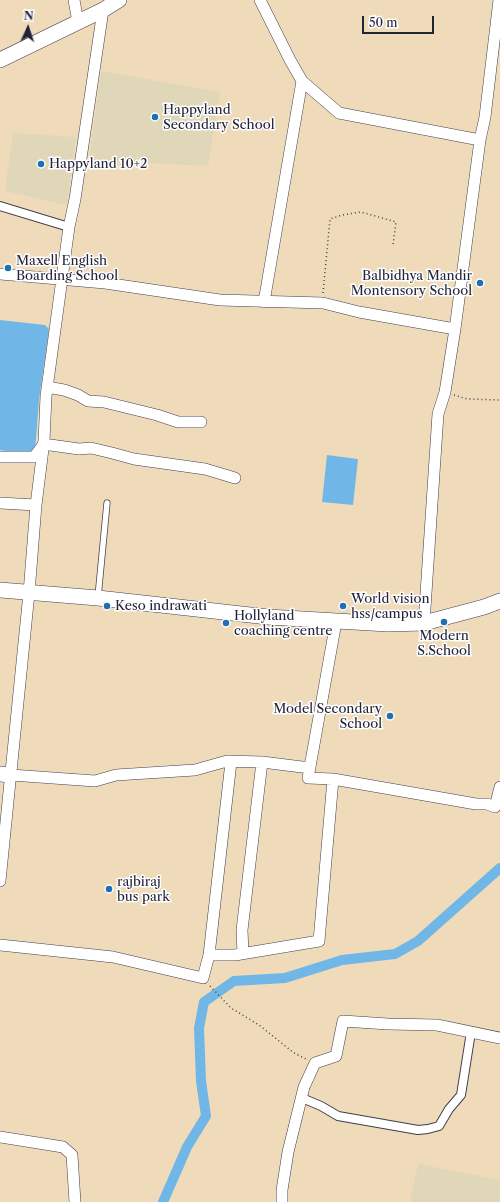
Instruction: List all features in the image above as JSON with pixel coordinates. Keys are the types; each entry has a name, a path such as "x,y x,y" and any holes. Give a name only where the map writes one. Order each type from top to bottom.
{"main road":[{"path":"0,60 103,10 119,0"},
{"path":"0,590 98,598 268,617 388,624 424,623 484,607 500,601"}],"street":[{"path":"74,0 78,22"},
{"path":"260,0 290,60 302,80 339,113 480,140"},
{"path":"424,623 438,414 445,392 455,329 480,140 485,117 499,0"},
{"path":"0,881 6,775 29,593 47,387 69,228 103,10"},
{"path":"264,302 302,80"},
{"path":"0,206 69,228"},
{"path":"0,274 113,284 220,300 322,303 359,312 455,329"},
{"path":"47,387 64,390 78,395 88,401 104,402 157,415 178,422 201,422"},
{"path":"0,458 34,457 43,444"},
{"path":"43,444 79,449 91,448 134,459 206,469 235,478"},
{"path":"0,503 36,505"},
{"path":"336,622 308,778 333,779 476,804 486,804 498,809 500,787"},
{"path":"6,775 95,782 116,775 195,770 226,761 262,762 310,768"},
{"path":"0,945 113,957 203,978 209,955 231,762"},
{"path":"243,954 242,930 262,762"},
{"path":"209,955 243,954 319,941 333,779"},
{"path":"282,1202 282,1190 288,1152 304,1087 315,1063 336,1056 343,1021 437,1025 500,1038"},
{"path":"302,1098 321,1106 338,1116 418,1130 428,1130 439,1126 449,1109 461,1095 471,1032"},
{"path":"0,1137 63,1147 72,1155 75,1202"}],"lane":[{"path":"98,598 107,503"}],"path":[{"path":"322,303 330,219 342,215 361,212 396,222 393,245"},
{"path":"445,392 467,399 500,400"},
{"path":"203,978 231,1008 259,1025 294,1053 315,1063"}],"shaded area":[{"name":"Happyland Secondary School","path":"101,71 220,92 208,166 89,160"},
{"name":"Happyland 10+2","path":"13,133 76,137 67,205 5,191"},
{"path":"418,1164 500,1180 500,1202 410,1202"}],"water":[{"path":"0,320 45,325 49,329 39,400 35,452 31,456 0,450"},
{"path":"327,455 358,459 353,505 322,502"}],"waterway":[{"path":"163,1202 187,1147 206,1116 201,1081 199,1028 204,1002 234,981 285,978 342,960 395,954 418,941 500,868"}],"place":[{"name":"Happyland Secondary School","path":"155,117"},
{"name":"Happyland 10+2","path":"41,164"},
{"name":"Maxell English Boarding School","path":"8,268"},
{"name":"Balbidhya Mandir Montensory School","path":"480,283"},
{"name":"Keso indrawati","path":"107,606"},
{"name":"World vision hss/campus","path":"343,606"},
{"name":"Modern S.School","path":"444,622"},
{"name":"Hollyland coaching centre","path":"226,623"},
{"name":"Model Secondary School","path":"390,716"},
{"name":"rajbiraj bus park","path":"109,889"}]}
